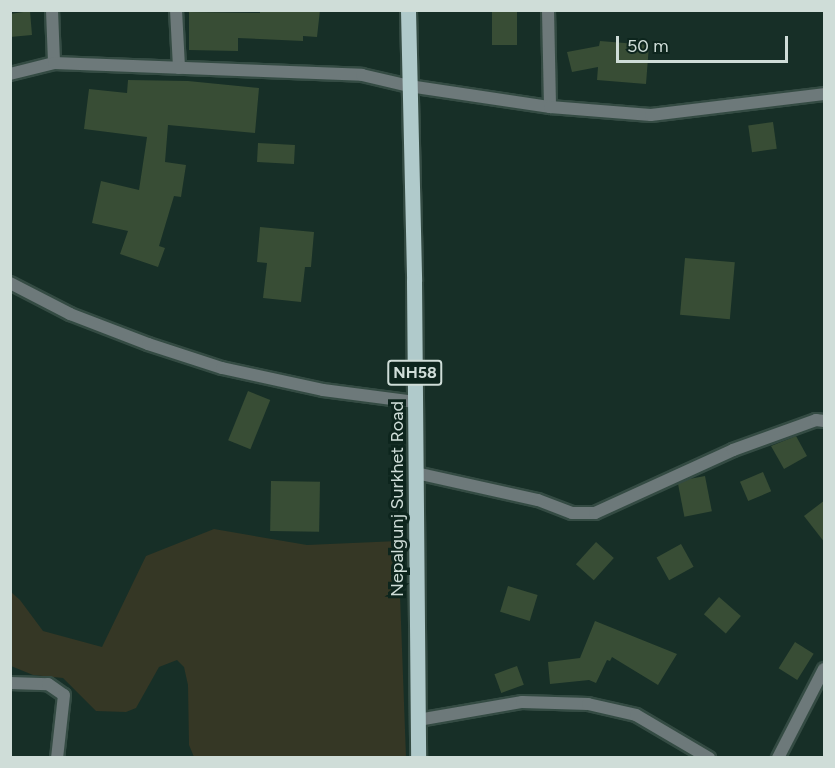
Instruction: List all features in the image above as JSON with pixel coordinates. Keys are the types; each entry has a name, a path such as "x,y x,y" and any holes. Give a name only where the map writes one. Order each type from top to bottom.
{"main road":[{"name":"Nepalgunj Surkhet Road","path":"408,10 418,728"},
{"name":"NH58","path":"418,728 418,758"}],"street":[{"path":"176,10 179,68"},
{"path":"548,10 550,106"},
{"path":"54,11 54,63"},
{"path":"10,74 54,63 362,75 409,86 550,106 651,115 825,94"},
{"path":"10,283 70,314 148,344 222,368 323,390 415,402"},
{"path":"416,473 528,498 572,513 595,513 733,450 816,420 825,421"},
{"path":"778,758 825,669"},
{"path":"10,683 48,684 64,694 57,758"},
{"path":"418,728 522,702 588,704 636,715 709,758"}],"green space":[{"path":"214,529 307,545 398,541 406,757 194,757 189,745 188,685 184,667 177,660 159,667 136,708 126,712 96,711 63,678 33,675 11,666 11,592 20,600 43,631 102,647 146,556"}],"building":[{"path":"260,10 320,10 317,37 303,36 303,41 238,38 238,51 189,50 189,12 260,13"},
{"path":"492,10 517,10 517,45 492,45"},
{"path":"30,11 32,35 10,37 10,14"},
{"path":"600,41 649,45 646,84 597,80 598,67 572,72 567,52 599,46"},
{"path":"128,80 188,81 259,88 255,133 168,125 165,162 186,165 181,197 174,196 159,246 165,248 158,267 120,254 128,231 92,223 101,181 139,190 147,137 84,129 89,89 127,93"},
{"path":"773,122 777,149 752,152 748,125"},
{"path":"258,143 295,145 294,164 257,162"},
{"path":"260,227 314,232 311,267 305,267 301,302 263,298 267,263 257,262"},
{"path":"685,258 735,262 730,319 680,315"},
{"path":"248,391 270,400 250,449 228,440"},
{"path":"796,436 807,456 784,469 771,446"},
{"path":"763,472 771,491 748,501 740,482"},
{"path":"705,476 712,511 684,517 678,481"},
{"path":"271,481 320,482 319,532 270,531"},
{"path":"825,500 825,543 804,516"},
{"path":"596,542 614,558 594,580 576,564"},
{"path":"681,544 694,567 669,580 657,558"},
{"path":"508,586 538,595 530,621 500,612"},
{"path":"719,597 741,616 726,633 704,614"},
{"path":"595,621 677,654 658,685 612,657 610,661 607,660 596,683 589,680 550,684 548,662 580,658"},
{"path":"795,642 814,654 797,680 779,668"},
{"path":"517,666 524,685 501,693 494,674"}]}
